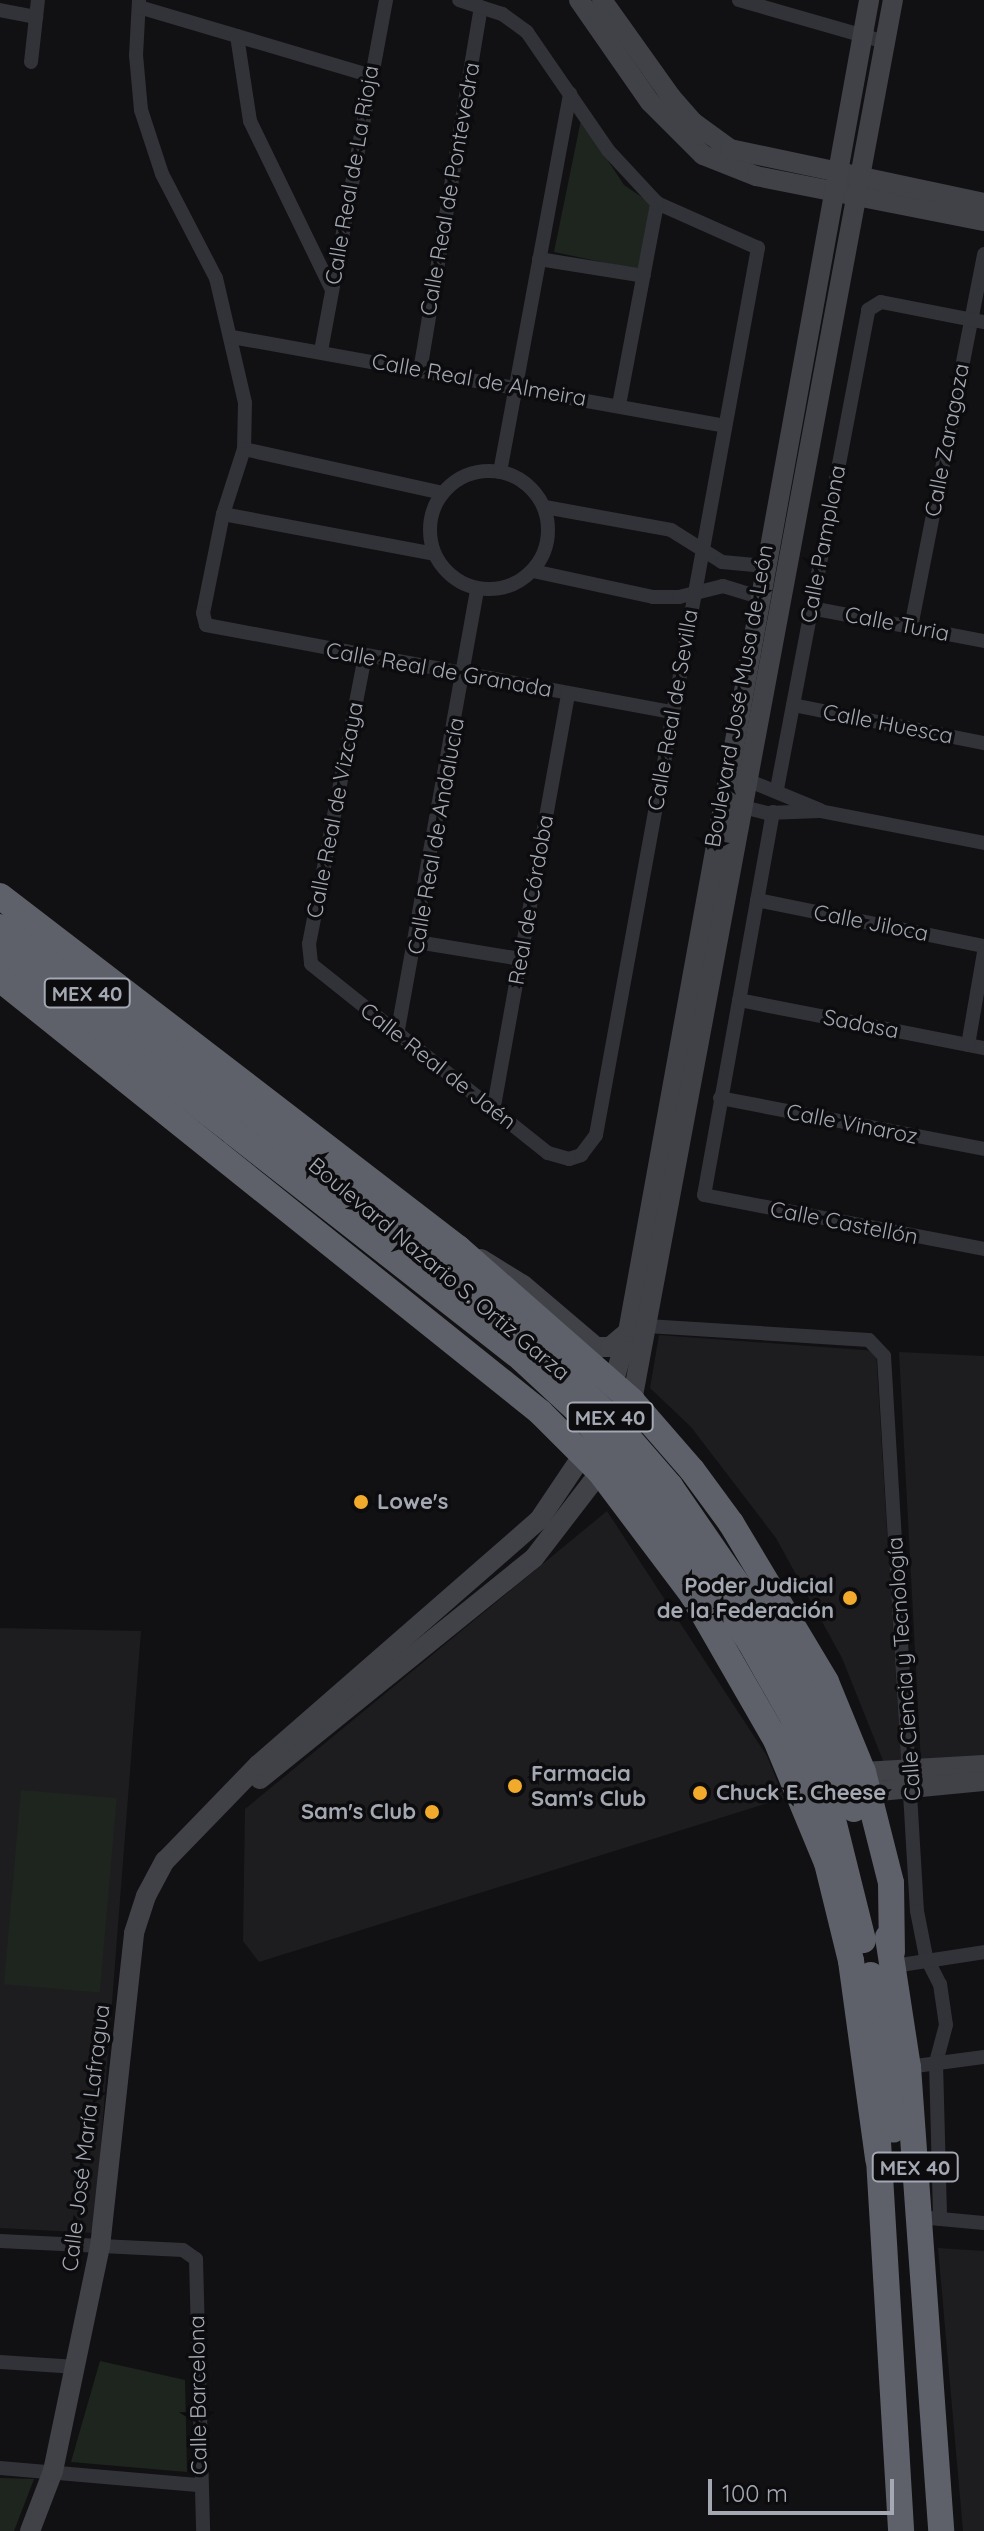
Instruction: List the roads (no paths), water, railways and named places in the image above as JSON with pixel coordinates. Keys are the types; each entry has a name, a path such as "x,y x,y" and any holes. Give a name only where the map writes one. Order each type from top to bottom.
{"highway":[{"path":"0,896 458,1248 567,1349 623,1393 692,1470 787,1611 826,1682 854,1797 891,1883 885,1964 885,2045 918,2531"},
{"name":"Boulevard Nazario S. Ortiz Garza","path":"0,927 174,1059 523,1360 580,1413 667,1519 750,1642 798,1728 854,1797 908,2067 929,2218 941,2531"},
{"name":"Boulevard Nazario S. Ortiz Garza","path":"0,952 193,1100 244,1120"},
{"path":"6,992 540,1412 593,1464 692,1594 735,1662 813,1822 851,1961 878,2159"},
{"path":"211,1058 244,1120"},
{"path":"193,1100 250,1181"},
{"path":"540,1412 568,1393 574,1371 567,1349"},
{"path":"621,1502 640,1476 671,1467 692,1470"},
{"name":"Boulevard Nazario S. Ortiz Garza","path":"885,1964 878,2159 901,2531"}],"main road":[{"path":"579,0 650,102 688,144 756,176 984,203"},
{"path":"602,0 672,98 710,136 756,158 846,187 984,221"},
{"name":"Boulevard José Musa de León","path":"593,1464 623,1393 638,1329 743,807 799,441 846,187 862,34 869,0"},
{"name":"Boulevard José Musa de León","path":"846,187 885,42 893,0"},
{"name":"Boulevard José Musa de León","path":"638,1329 759,597 799,441"},
{"path":"735,730 734,788 743,807"},
{"path":"458,1248 523,1285 596,1347 610,1347 638,1329"},
{"name":"Calle José María Lafragua","path":"244,1783 264,1777 505,1581 550,1539 593,1464"},
{"name":"Calle José María Lafragua","path":"30,2531 53,2471 100,2247 134,1933 165,1861 351,1680 457,1596 539,1520 593,1464"},
{"path":"457,1596 505,1581"},
{"path":"854,1797 912,1779 984,1765"},
{"path":"912,1779 984,1781"}],"street":[{"path":"31,62 38,0"},
{"name":"Calle Real de La Rioja","path":"321,351 368,75 386,0"},
{"path":"459,0 516,21 608,150 657,203 619,405"},
{"path":"739,0 885,42"},
{"path":"368,75 139,4 136,85 148,138 216,278 245,403 244,449 223,514 434,554"},
{"name":"Calle Real de Pontevedra","path":"420,371 481,7"},
{"path":"0,10 36,17"},
{"path":"237,36 250,121 331,289"},
{"path":"500,472 570,93"},
{"name":"Calle Real de Sevilla","path":"569,1159 581,1155 596,1135 758,248 657,203"},
{"name":"Calle Zaragoza","path":"911,627 977,320 984,254"},
{"path":"539,259 644,276"},
{"name":"Calle Pamplona","path":"777,789 868,310 875,303 977,320"},
{"name":"Calle Real de Almeira","path":"232,337 725,426"},
{"path":"244,449 442,493"},
{"path":"500,472 534,490 545,507 549,529 545,552 533,571 498,590 477,589 444,570 434,554 432,512 442,493 458,479 500,472"},
{"path":"545,507 671,530 722,562 765,566"},
{"name":"Calle Real de Granada","path":"223,514 203,613 206,625 672,712"},
{"path":"533,571 653,597 694,595 723,586 759,597"},
{"name":"Calle Real de Andalucía","path":"397,1035 466,674 477,589"},
{"name":"Calle Turia","path":"811,608 984,641"},
{"name":"Calle Real de Vizcaya","path":"311,964 309,944 365,656"},
{"name":"Real de Córdoba","path":"494,1106 568,694"},
{"name":"Calle Huesca","path":"793,705 984,743"},
{"path":"747,780 777,789 820,811"},
{"path":"743,807 773,812 820,811 984,843"},
{"path":"720,1098 773,812"},
{"name":"Calle Jiloca","path":"757,900 984,949"},
{"path":"417,942 521,959"},
{"path":"968,1045 984,949"},
{"name":"Calle Real de Jaén","path":"311,964 397,1035 494,1106 548,1153 569,1159"},
{"name":"Sadasa","path":"739,1000 984,1048"},
{"name":"Calle Vinaroz","path":"720,1098 984,1149"},
{"name":"Calle Castellón","path":"720,1098 704,1195 984,1249"},
{"name":"Calle Ciencia y Tecnología","path":"638,1329 858,1339 879,1347 912,1779 917,1911 926,1957 937,1972 946,2025 936,2062 929,2218"},
{"path":"885,1964 984,1952"},
{"path":"908,2067 984,2057"},
{"path":"929,2218 984,2223"},
{"path":"0,2241 100,2247"},
{"name":"Calle Barcelona","path":"100,2247 183,2250 196,2259 203,2531"},
{"path":"0,2362 77,2367"},
{"path":"0,2468 200,2485"}],"place":[{"name":"Lowe's","path":"361,1502"},
{"name":"Poder Judicial de la Federación","path":"850,1598"},
{"name":"Farmacia Sam's Club","path":"515,1786"},
{"name":"Chuck E. Cheese","path":"700,1793"},
{"name":"Sam's Club","path":"432,1812"}]}
